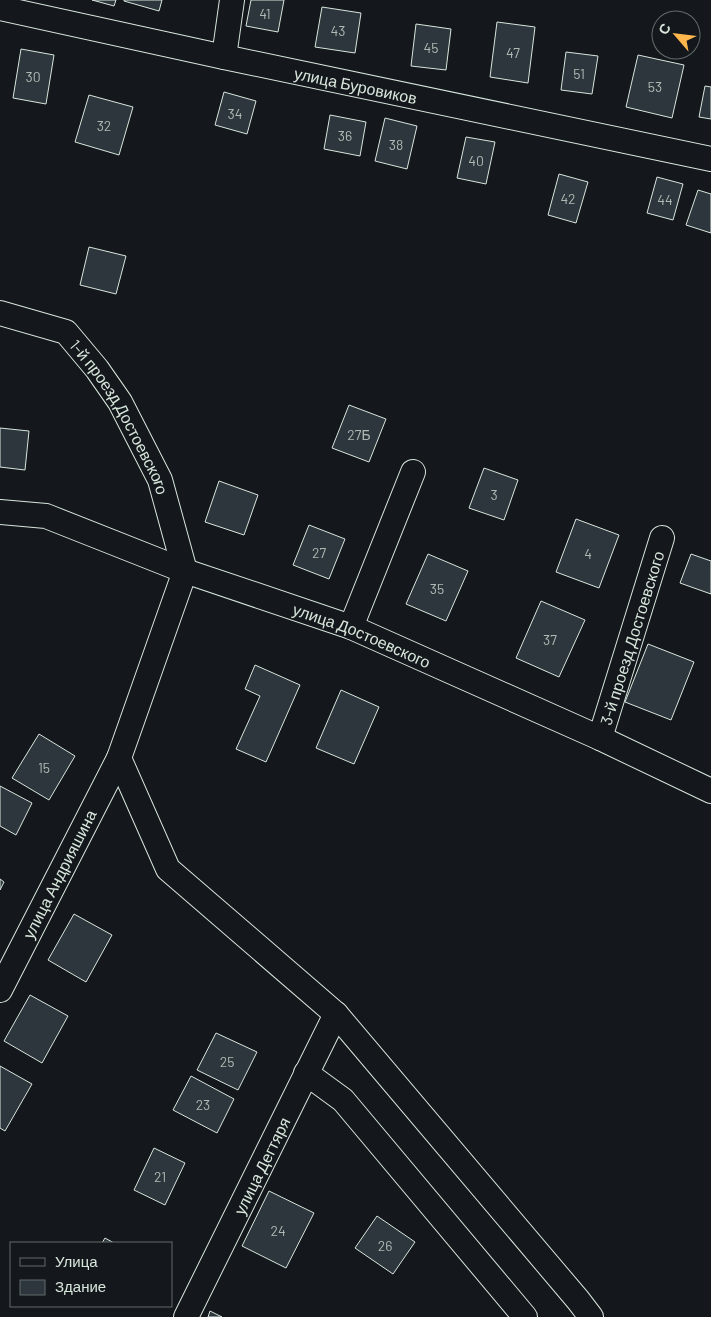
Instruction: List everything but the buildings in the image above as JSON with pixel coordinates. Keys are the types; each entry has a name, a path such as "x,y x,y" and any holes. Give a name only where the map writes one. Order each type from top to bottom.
{"street":[{"path":"224,57 232,0"},
{"name":"улица Буровиков","path":"0,8 711,159"},
{"name":"1-й проезд Достоевского","path":"0,313 66,332 97,369 120,402 160,480 185,571"},
{"path":"351,627 413,472"},
{"name":"улица Достоевского","path":"0,512 46,516 185,571 351,627 600,738 711,791"},
{"name":"3-й проезд Достоевского","path":"600,738 662,538"},
{"name":"улица Андрияшина","path":"0,990 119,758 185,571"},
{"path":"119,758 168,868 336,1014 579,1311"},
{"name":"улица Дегтяря","path":"186,1317 336,1014"},
{"path":"306,1074 343,1100 525,1317"}]}
